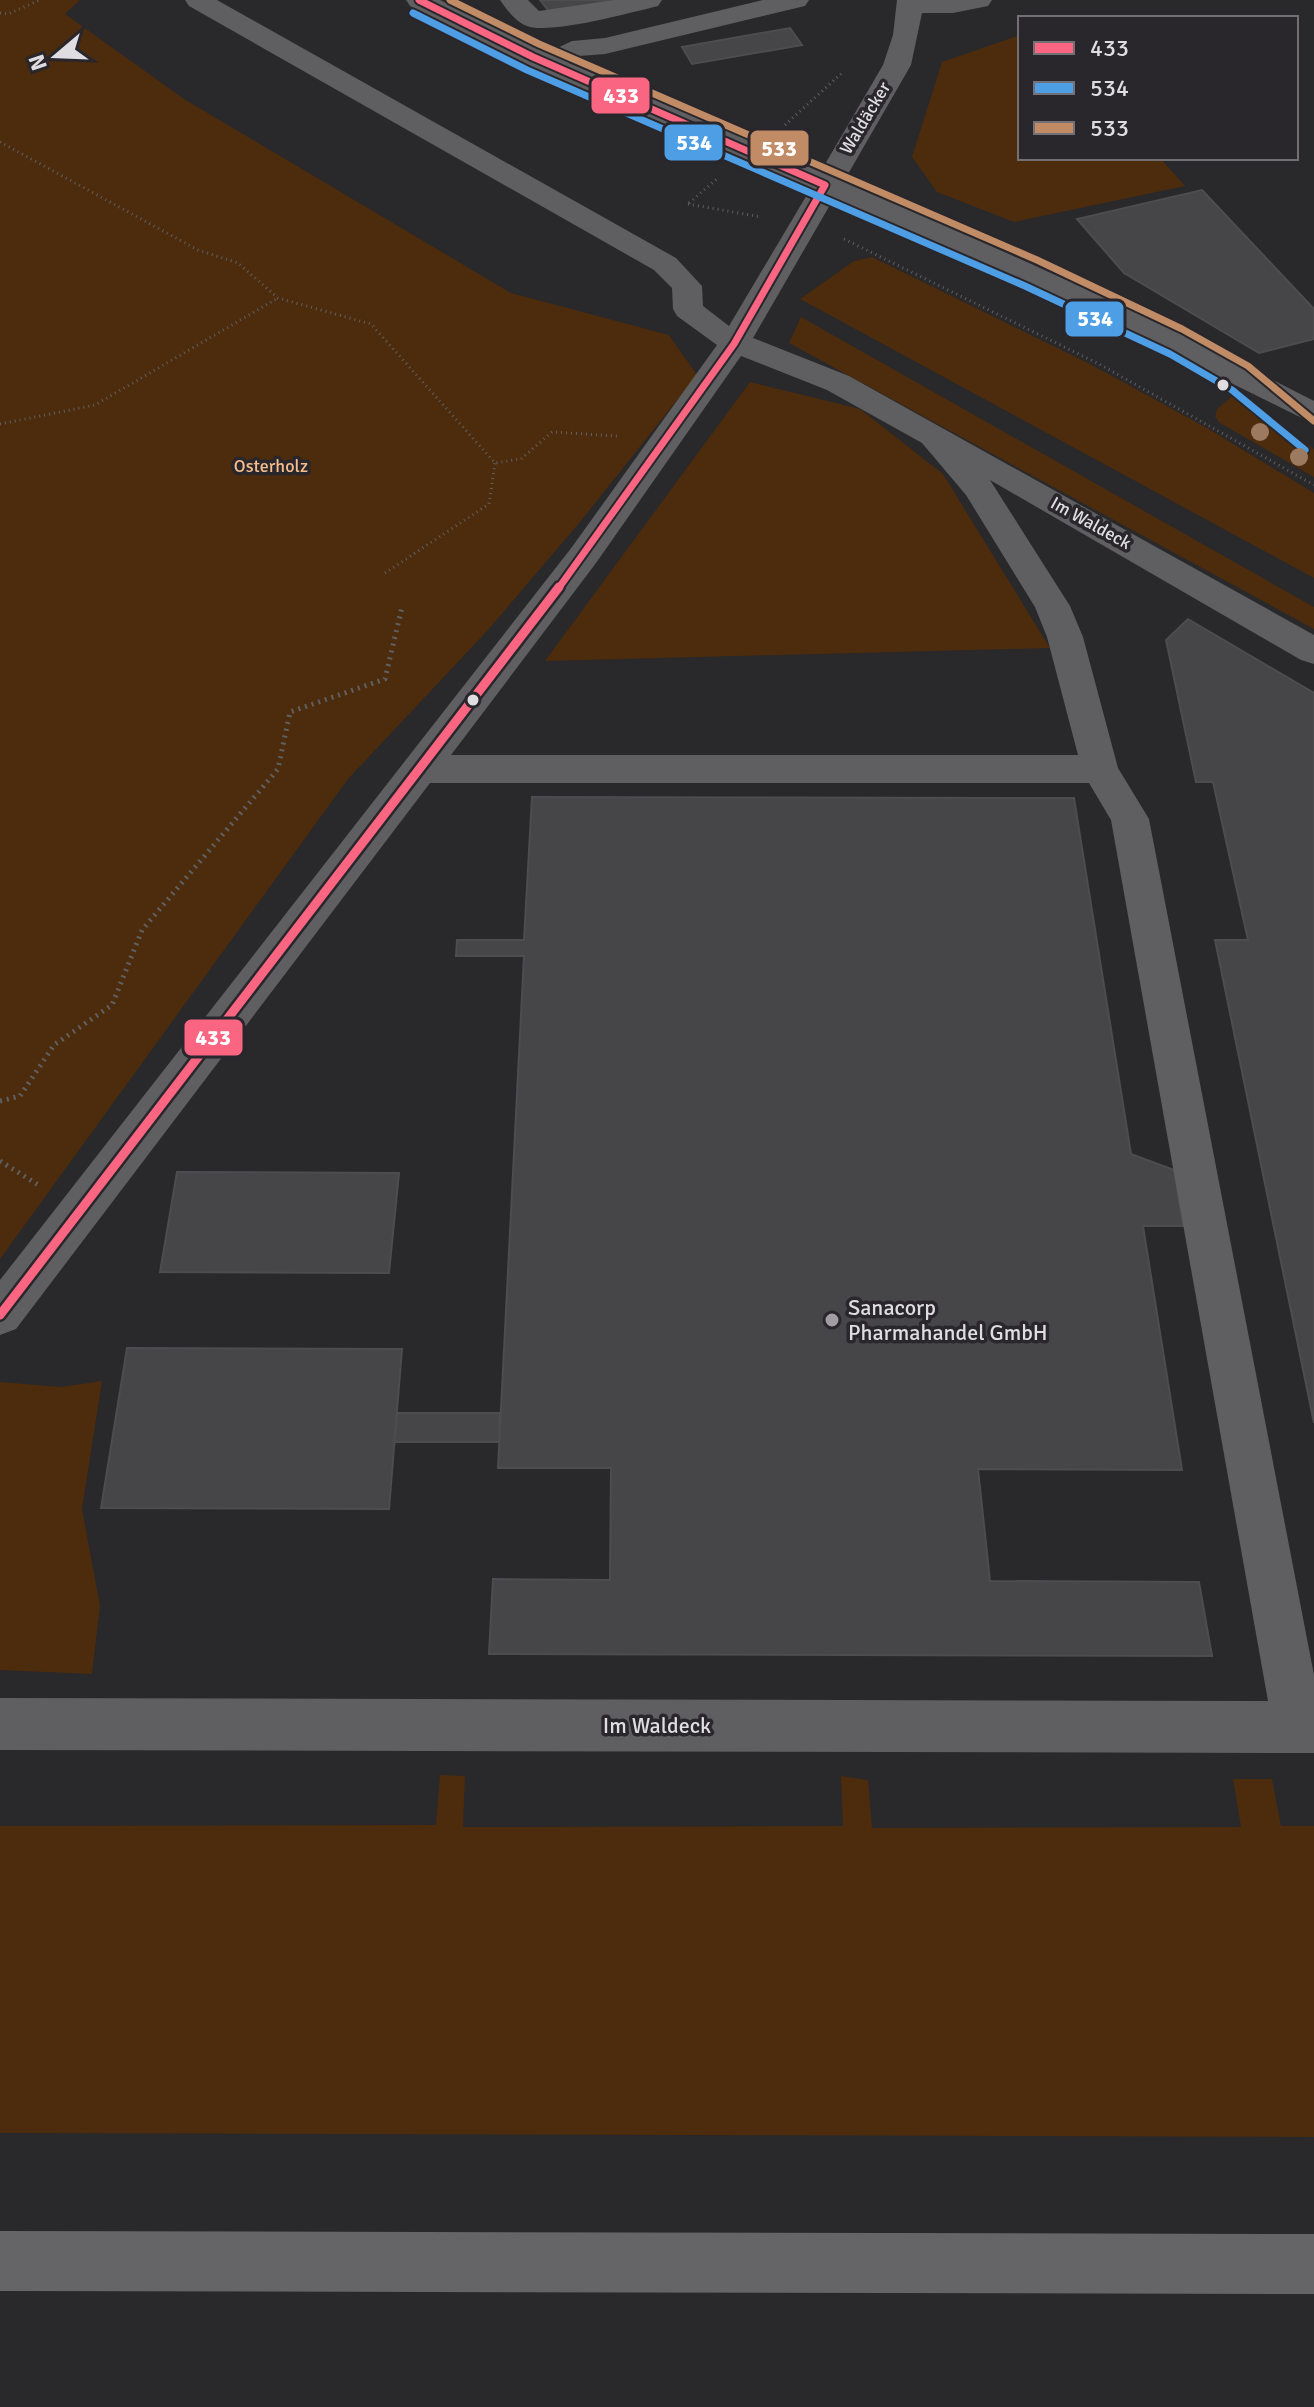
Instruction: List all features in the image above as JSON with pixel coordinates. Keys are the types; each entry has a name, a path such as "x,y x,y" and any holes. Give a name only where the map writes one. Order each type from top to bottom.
{"highway":[{"path":"0,2261 1314,2264"}],"street":[{"name":"Im Waldeck","path":"198,0 665,264 687,286 688,309 705,328 744,328 1314,651"},
{"path":"419,0 548,64 1031,273 1176,342 1314,414"},
{"path":"513,0 533,20 582,15 649,0"},
{"path":"548,64 572,49 605,46 796,0"},
{"path":"910,2 953,5 979,0"},
{"name":"Waldäcker","path":"744,328 897,65 906,35 910,2"},
{"path":"0,1315 584,555 744,328"},
{"path":"1240,378 1314,439"},
{"path":"933,434 978,488 1052,606 1065,637 1100,769 1130,819 1306,1726"},
{"path":"417,769 1100,769"},
{"name":"Im Waldeck","path":"0,1724 1306,1726"}],"path":[{"path":"0,13 8,14 40,0"},
{"path":"688,204 748,152 777,132 844,71"},
{"path":"0,142 198,250 238,263 278,298 371,324 495,463"},
{"path":"866,248 936,286 1099,364 1314,485"},
{"path":"0,424 95,405 278,298"},
{"path":"495,463 521,459 552,432 625,436 662,446"},
{"path":"385,573 489,504 495,463"},
{"path":"0,1101 20,1096 54,1045 112,1005 142,930 278,769 290,712 385,679 402,607"}],"green space":[{"name":"Osterholz","path":"0,0 80,0 65,14 184,99 511,293 669,335 697,375 580,522 488,630 348,779 0,1259"},
{"path":"1018,36 1018,160 1162,160 1185,186 1014,222 937,192 912,157 942,62"},
{"path":"872,257 1090,364 1207,428 1314,493 1314,578 800,299 854,261"},
{"path":"801,317 1314,607 1314,629 789,343"},
{"path":"750,382 860,409 943,474 1050,648 545,661"},
{"path":"1236,393 1314,449 1314,477 1220,423 1215,417 1217,409"},
{"path":"102,1381 82,1509 100,1606 92,1674 0,1670 0,1382 61,1387"},
{"path":"440,1775 465,1776 463,1827 843,1826 841,1776 868,1780 872,1828 1241,1827 1233,1779 1272,1779 1281,1826 1314,1826 1314,2137 0,2133 0,1826 436,1825"}],"building":[{"path":"540,0 616,0 550,13"},
{"path":"790,28 802,45 692,64 682,47"},
{"path":"1202,190 1314,309 1314,339 1259,353 1124,273 1077,219"},
{"path":"1188,619 1314,693 1314,1423 1215,940 1248,940 1213,782 1196,782 1166,640"},
{"name":"Sanacorp Pharmahandel GmbH","path":"532,797 1074,798 1131,1154 1174,1170 1183,1226 1143,1226 1182,1470 978,1469 990,1581 1199,1582 1212,1656 489,1654 493,1579 610,1580 611,1468 498,1468 524,956 456,956 457,940 524,940"},
{"path":"177,1172 399,1173 389,1273 160,1272"},
{"path":"127,1348 402,1349 389,1509 101,1508"},
{"path":"397,1413 500,1413 499,1442 394,1442"}],"transit line":[{"name":"433","path":"419,0 533,57 825,185"},
{"name":"533","path":"450,0 539,44 1037,260 1182,329 1248,366 1314,421"},
{"name":"534","path":"413,13 527,70 1025,286 1170,354 1232,390 1305,450"},
{"name":"433","path":"0,1315 584,555 734,344 825,185"}],"place":[{"name":"Sanacorp Pharmahandel GmbH","path":"832,1320"}]}
